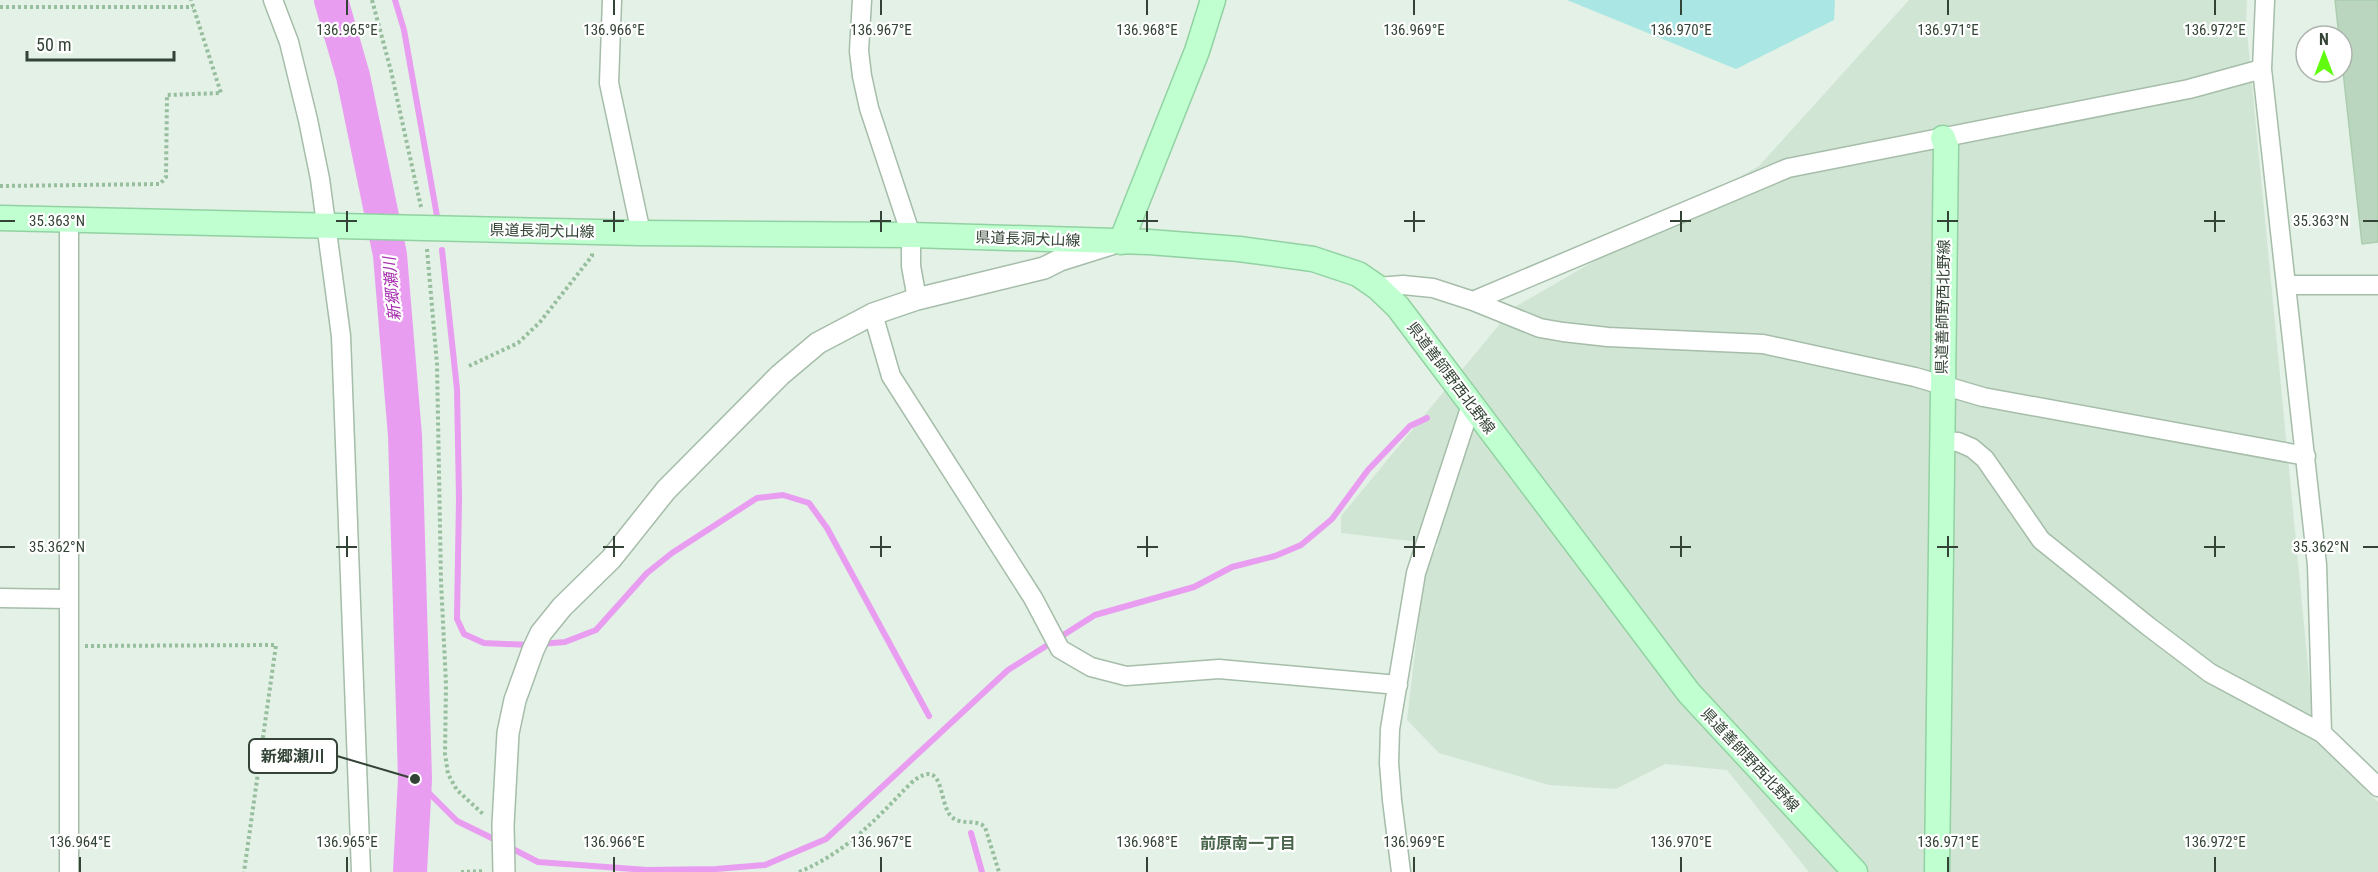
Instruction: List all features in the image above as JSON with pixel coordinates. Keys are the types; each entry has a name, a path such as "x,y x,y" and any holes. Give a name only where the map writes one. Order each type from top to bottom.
{"main road":[{"path":"1121,242 1197,51 1213,0"},
{"name":"県道善師野西北野線","path":"1937,872 1946,146 1943,138"},
{"name":"県道長洞犬山線","path":"0,218 420,229 911,235 1121,242"},
{"name":"県道善師野西北野線","path":"1121,242 1190,245 1294,256 1358,274 1377,287 1398,307 1689,693 1855,872"}],"street":[{"path":"273,0 289,42 320,179 341,336 361,872"},
{"path":"612,0 609,83 641,233"},
{"path":"862,0 859,51 862,76 869,108 911,235 911,266 917,299"},
{"path":"2265,0 2262,69 2317,565 2322,733"},
{"path":"1473,300 1788,168 2189,89 2262,69"},
{"path":"69,220 69,872"},
{"path":"499,870 508,733 515,700 537,641 562,607 611,559 666,490 780,375 818,344 873,314 917,299 1044,268 1060,260 1121,242"},
{"path":"1377,287 1403,285 1433,288 1473,300 1540,328 1608,337 1763,344 1942,384 1983,397 2306,456"},
{"path":"2286,285 2378,285"},
{"path":"873,314 891,376 1043,618 1060,649 1091,667 1126,676 1219,669 1398,685"},
{"path":"1401,872 1389,763 1390,729 1416,573 1468,401"},
{"path":"1941,441 1958,442 1972,448 1985,459 2041,540 2157,632 2210,673 2322,733 2378,787"},
{"path":"0,598 69,599"}],"path":[{"path":"0,186 160,184 166,177 167,95 221,93 191,0"},
{"path":"372,0 391,70 420,229 436,364 446,684 445,754 448,774 457,790 479,812 503,829"},
{"path":"0,7 193,7"},
{"path":"469,366 518,343 540,322 592,256 593,232"},
{"path":"70,646 276,645 244,872"},
{"path":"799,872 823,862 854,840 920,775 929,774 935,777 941,786 946,810 952,818 981,823 985,827 999,872"},
{"path":"461,872 499,870"}],"shaded area":[{"path":"1567,0 1835,0 1834,20 1736,69"},
{"path":"1909,0 2247,0 2246,22 2315,739 2378,802 2378,872 1809,872 1727,770 1665,764 1616,789 1549,785 1439,753 1407,720 1424,575 1438,544 1341,533 1341,516 1513,308 1759,166"}],"building":[{"path":"2335,0 2378,0 2378,242 2362,244 2344,84 2354,84 2354,24 2338,24"}],"waterway":[{"name":"新郷瀬川","path":"331,0 353,76 390,255 405,436 415,779 410,872"},
{"path":"395,0 404,30 437,216"},
{"path":"442,250 457,389 459,498 457,619 464,634 484,643 530,645"},
{"path":"509,847 538,862 647,870 716,869 765,865 826,839 1008,670 1095,615 1194,587 1232,567 1275,556 1301,545 1332,519 1368,470 1410,426 1427,418"},
{"path":"540,644 565,642 596,630 647,573 672,553 757,498 783,495 809,503 827,528 929,716"},
{"path":"415,779 457,821 500,842"},
{"path":"971,833 982,872"}],"place":[{"name":"新郷瀬川","path":"415,779"}],"district":[{"name":"前原南一丁目","path":"1248,843"}]}
